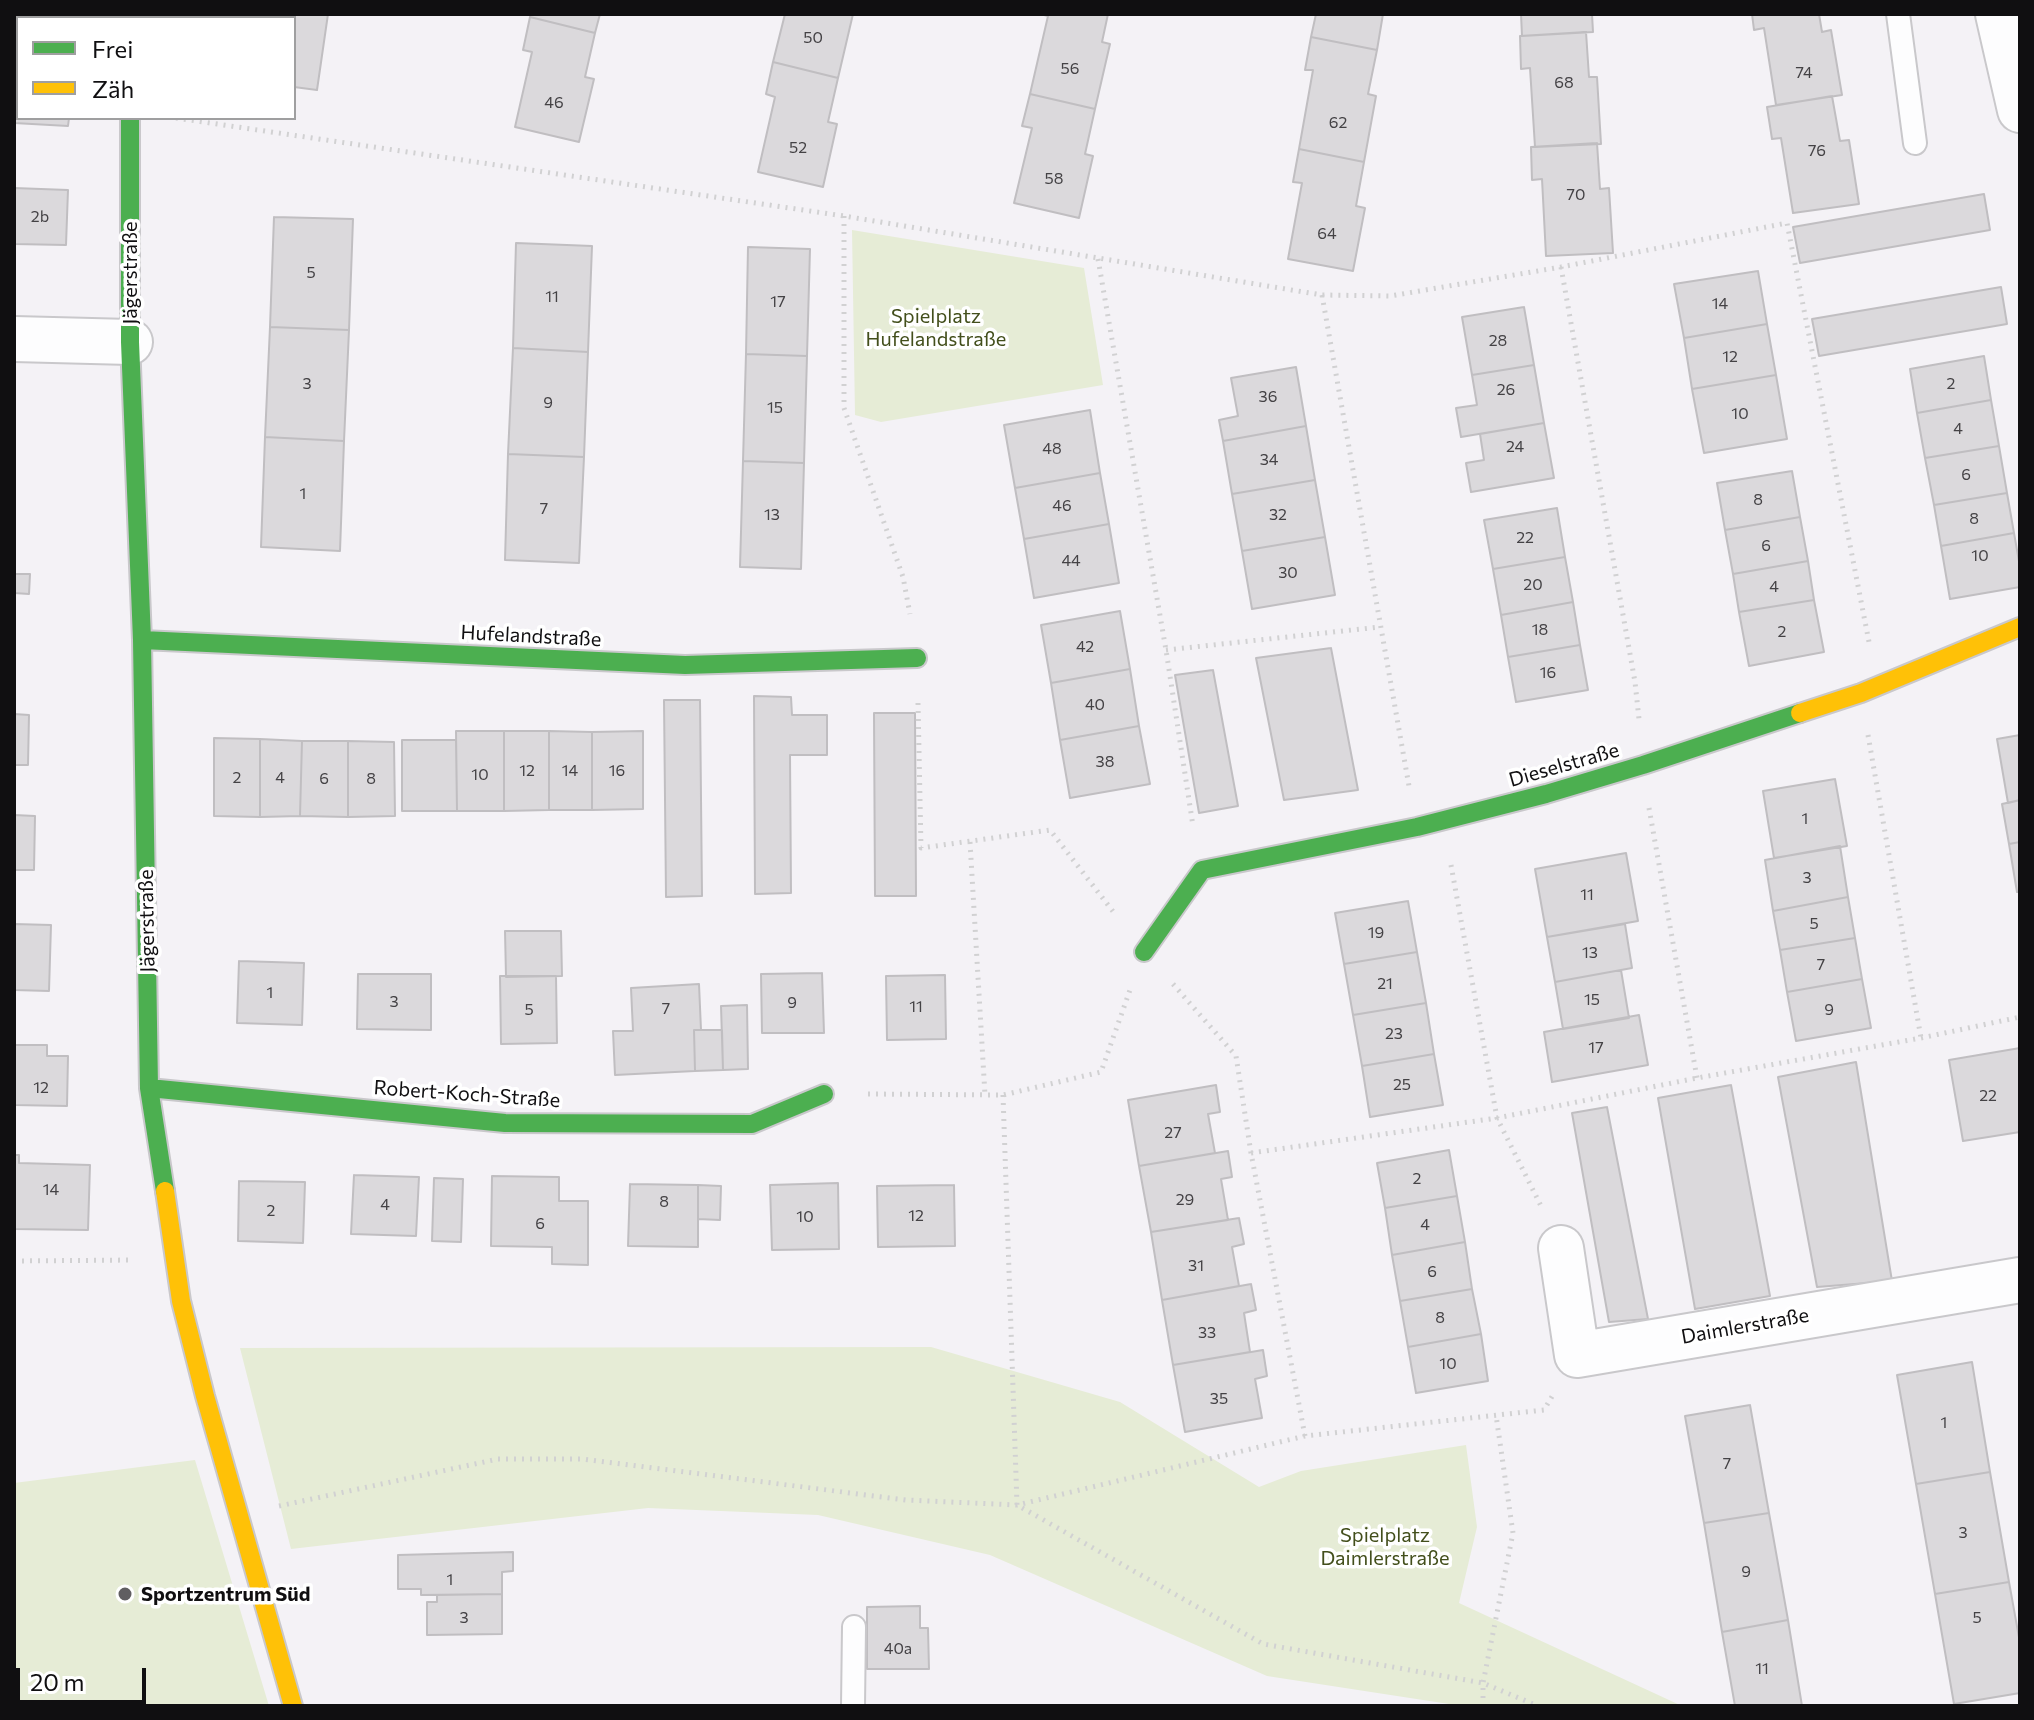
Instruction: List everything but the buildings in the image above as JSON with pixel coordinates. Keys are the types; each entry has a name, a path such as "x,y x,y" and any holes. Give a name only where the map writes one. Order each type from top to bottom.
{"street":[{"path":"1998,14 2020,110"},
{"name":"Jägerstraße","path":"130,120 130,342 142,640 149,1088 181,1301 293,1706"},
{"path":"14,339 130,342"},
{"name":"Dieselstraße","path":"1202,870 1417,827 1546,794 1643,765 1869,689 2020,627"},
{"name":"Hufelandstraße","path":"142,640 685,665 917,658"},
{"path":"1144,952 1202,870"},
{"name":"Robert-Koch-Straße","path":"149,1088 520,1123 752,1124 824,1094"},
{"path":"1561,1248 1577,1355"},
{"name":"Daimlerstraße","path":"1577,1355 2020,1280"}],"lane":[{"path":"1898,14 1915,143"},
{"path":"853,1706 854,1627"}],"path":[{"path":"190,120 844,216 1322,295 1390,296 1561,267 1787,223 1869,689 1921,1038"},
{"path":"1098,259 1166,650 1188,805 1202,870"},
{"path":"1561,267 1635,682 1646,794 1697,1078"},
{"path":"1322,295 1417,827"},
{"path":"1166,650 1380,627"},
{"path":"1443,820 1497,1118 1561,1248"},
{"path":"970,842 985,1095"},
{"path":"824,1094 1003,1095 1101,1072 1144,952 1236,1056 1251,1153 1305,1436"},
{"path":"1251,1153 1497,1118 2020,1017"},
{"path":"1003,1095 1017,1505"},
{"path":"14,1261 175,1259"},
{"path":"239,1514 498,1459 582,1459 906,1500 1017,1505 1305,1436 1544,1410 1577,1355"},
{"path":"1483,1706 1483,1683 1513,1533 1496,1415"},
{"path":"1017,1505 1263,1644 1483,1683 1538,1706"}],"green space":[{"name":"Spielplatz Hufelandstraße","path":"852,230 1084,268 1103,385 881,422 855,415"},
{"name":"Spielplatz Daimlerstraße","path":"931,1347 1120,1402 1259,1487 1301,1471 1466,1445 1477,1527 1459,1603 1682,1706 1462,1706 1267,1676 990,1555 818,1515 648,1508 291,1549 240,1348"},
{"name":"Sportzentrum Süd","path":"195,1460 269,1706 14,1706 14,1483"}],"traffic: fast":[{"path":"130,120 130,342 142,640 149,1088 165,1191"},
{"path":"142,640 685,665 917,658"},
{"path":"1144,952 1202,870 1417,827 1546,794 1800,713"},
{"path":"149,1088 505,1123 752,1124 824,1094"}],"traffic: slow":[{"path":"1800,713 1861,693 2020,627"},
{"path":"165,1191 181,1301 293,1706"}],"place":[{"name":"Sportzentrum Süd","path":"125,1594"}]}
